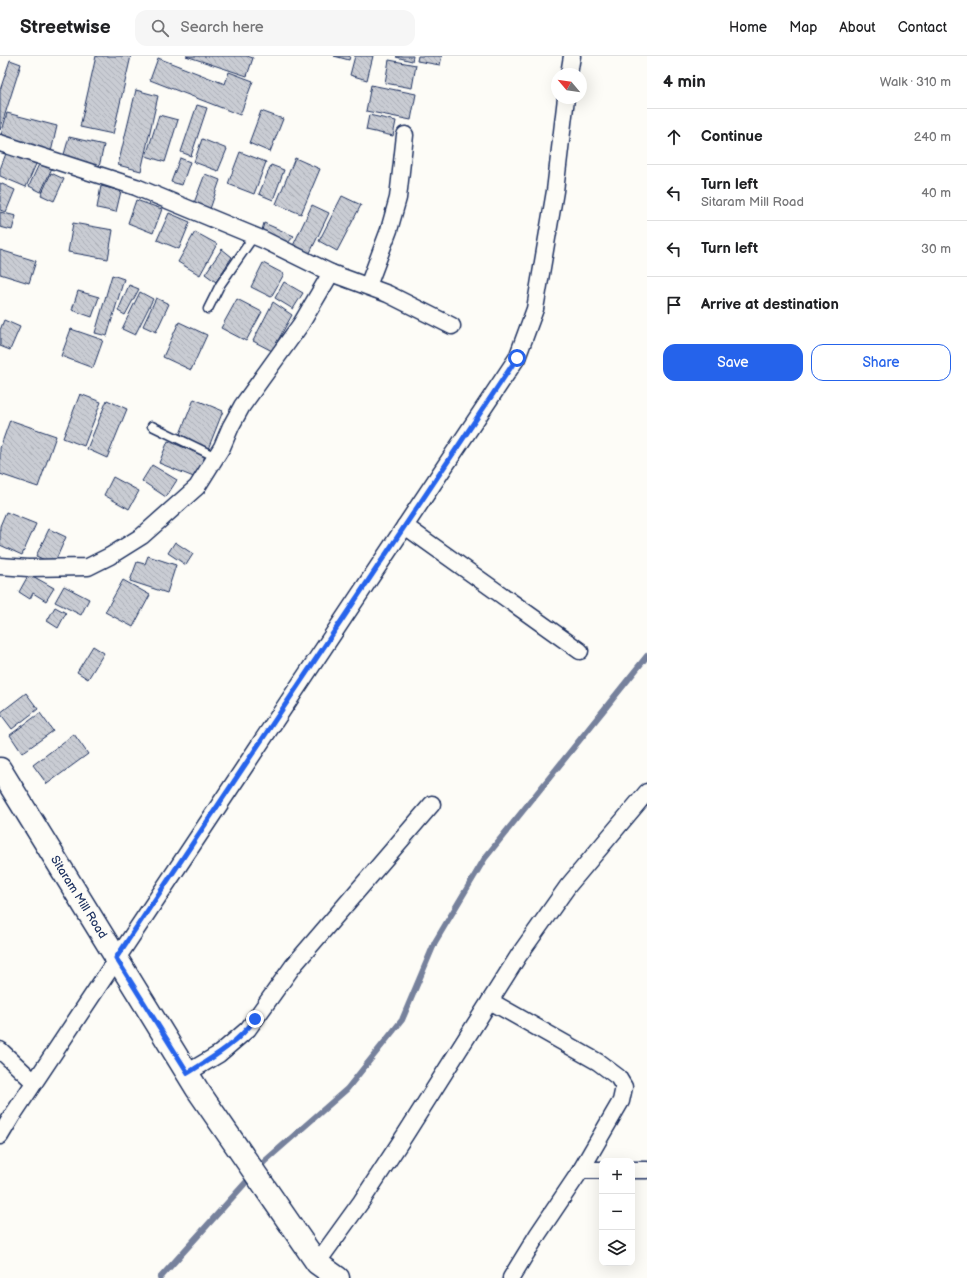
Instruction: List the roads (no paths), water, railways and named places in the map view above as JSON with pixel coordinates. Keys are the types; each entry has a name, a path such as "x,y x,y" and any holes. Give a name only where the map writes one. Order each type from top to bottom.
{"street":[{"path":"570,68 572,56"},
{"path":"0,1136 116,958 517,358 535,309 555,191 565,104"},
{"path":"368,286 389,230 398,198 405,135"},
{"path":"0,143 136,186 254,236 332,273 388,294 452,326"},
{"path":"0,566 28,568 88,567 110,556 142,536 197,487 222,447 242,406 301,324 332,273"},
{"path":"405,526 580,651"},
{"name":"Sitaram Mill Road","path":"0,769 116,958 236,1147 317,1263 338,1278"},
{"path":"317,1263 361,1202 405,1136 519,955 568,886 647,792"},
{"path":"188,1073 219,1054 248,1029 293,966 432,804"},
{"path":"490,1001 598,1062 618,1077 624,1087 621,1101 581,1170 511,1278"},
{"path":"0,1050 34,1082"},
{"path":"581,1170 599,1170"},
{"path":"635,1170 647,1170"}],"lane":[{"path":"208,309 220,285 254,236"},
{"path":"152,426 216,457"}],"waterway":[{"path":"160,1278 265,1161 347,1089 402,1020 435,942 485,858 647,656"}]}
